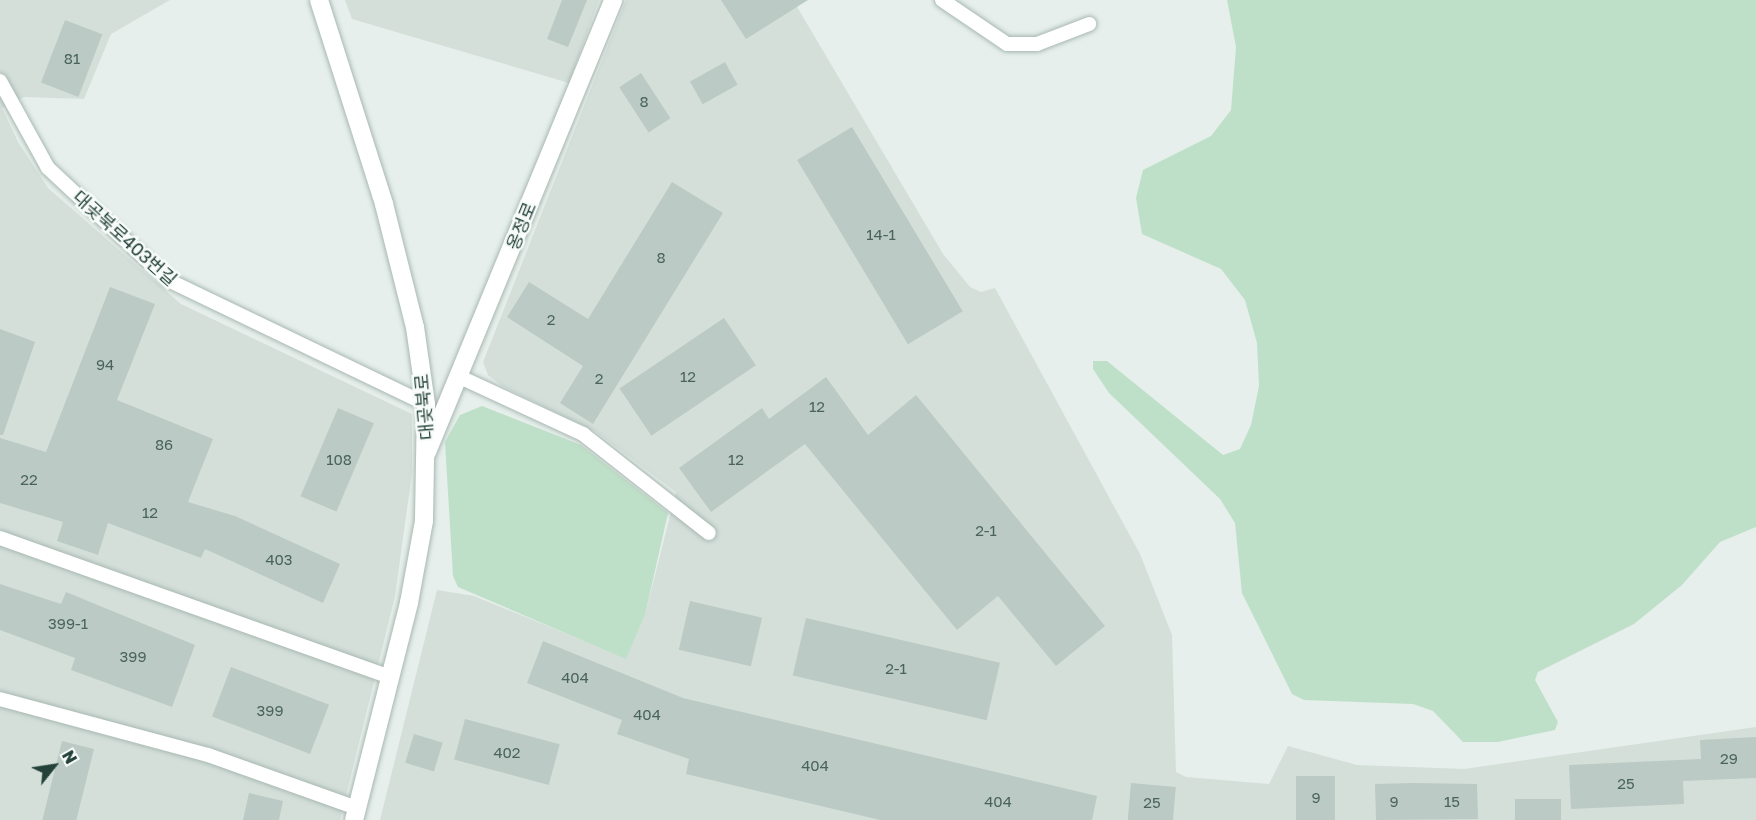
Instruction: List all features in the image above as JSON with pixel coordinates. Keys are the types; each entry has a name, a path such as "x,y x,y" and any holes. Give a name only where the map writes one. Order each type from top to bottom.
{"street":[{"name":"대곶북로","path":"319,0 384,204 414,327 426,404 427,452 424,521 390,677 356,814"},
{"name":"옹정로","path":"427,452 460,377 613,0"}],"lane":[{"path":"942,0 1007,44 1036,44 1089,24"},
{"name":"대곶북로403번길","path":"0,81 48,168 168,280 426,404"},
{"path":"460,377 583,434 709,533"},
{"path":"0,538 390,677"},
{"path":"0,699 208,755 356,814"}],"shaded area":[{"path":"0,0 170,0 111,34 84,99 24,97 2,108 18,142 48,188 181,304 412,414 412,473 395,596 340,820 0,820"},
{"path":"345,0 599,0 569,83 352,19"},
{"path":"626,0 793,0 943,254 970,287 981,292 995,288 1140,554 1172,635 1176,772 1186,777 1269,784 1288,746 1357,765 1464,769 1756,727 1756,820 380,820 437,590 474,596 626,658 645,615 676,492 596,432 502,386 488,375 483,362"}],"green space":[{"path":"1227,0 1756,0 1756,527 1720,542 1682,585 1634,624 1538,672 1535,680 1558,722 1555,730 1498,742 1463,742 1433,711 1413,704 1304,700 1292,694 1242,593 1235,523 1220,499 1109,393 1093,369 1093,361 1107,361 1223,455 1240,449 1251,425 1259,386 1257,343 1245,300 1221,269 1142,234 1136,198 1143,170 1211,136 1231,110 1236,47"},
{"path":"482,406 581,445 668,513 645,615 626,659 458,587 453,576 445,442 460,415"}],"building":[{"path":"562,0 587,0 568,47 547,39"},
{"path":"721,0 808,0 746,39"},
{"path":"65,20 102,34 78,97 41,83"},
{"path":"725,62 738,85 703,104 690,81"},
{"path":"641,73 670,118 649,132 619,87"},
{"path":"852,127 963,311 908,344 797,160"},
{"path":"672,182 723,213 593,424 560,403 583,366 507,317 529,282 588,319"},
{"path":"110,287 155,304 117,400 213,439 188,502 235,516 340,564 323,603 205,549 201,558 108,523 98,555 57,541 63,522 0,503 0,438 46,452"},
{"path":"724,318 756,365 651,436 620,388"},
{"path":"0,329 35,342 3,435 0,435"},
{"path":"826,377 868,435 916,395 1105,626 1056,666 998,596 957,630 805,444 711,512 679,468 762,408 769,419"},
{"path":"338,408 374,423 336,512 300,496"},
{"path":"0,584 61,604 66,592 195,645 172,707 71,670 75,658 0,630"},
{"path":"690,601 762,618 751,666 679,650"},
{"path":"806,618 1000,663 987,720 793,675"},
{"path":"543,641 683,698 1097,796 1092,820 880,820 686,774 689,759 617,734 622,720 527,683"},
{"path":"231,667 329,705 310,754 212,716"},
{"path":"465,719 560,744 549,785 454,760"},
{"path":"414,734 443,743 434,771 405,763"},
{"path":"1756,737 1756,778 1683,781 1684,804 1571,809 1569,765 1701,759 1700,740"},
{"path":"62,741 94,749 76,820 42,820"},
{"path":"1296,776 1335,776 1335,820 1296,820"},
{"path":"1131,783 1176,787 1173,820 1128,820"},
{"path":"1375,784 1477,784 1478,819 1376,820"},
{"path":"249,793 283,801 279,820 243,820"},
{"path":"1515,799 1561,799 1561,820 1515,820"}]}
